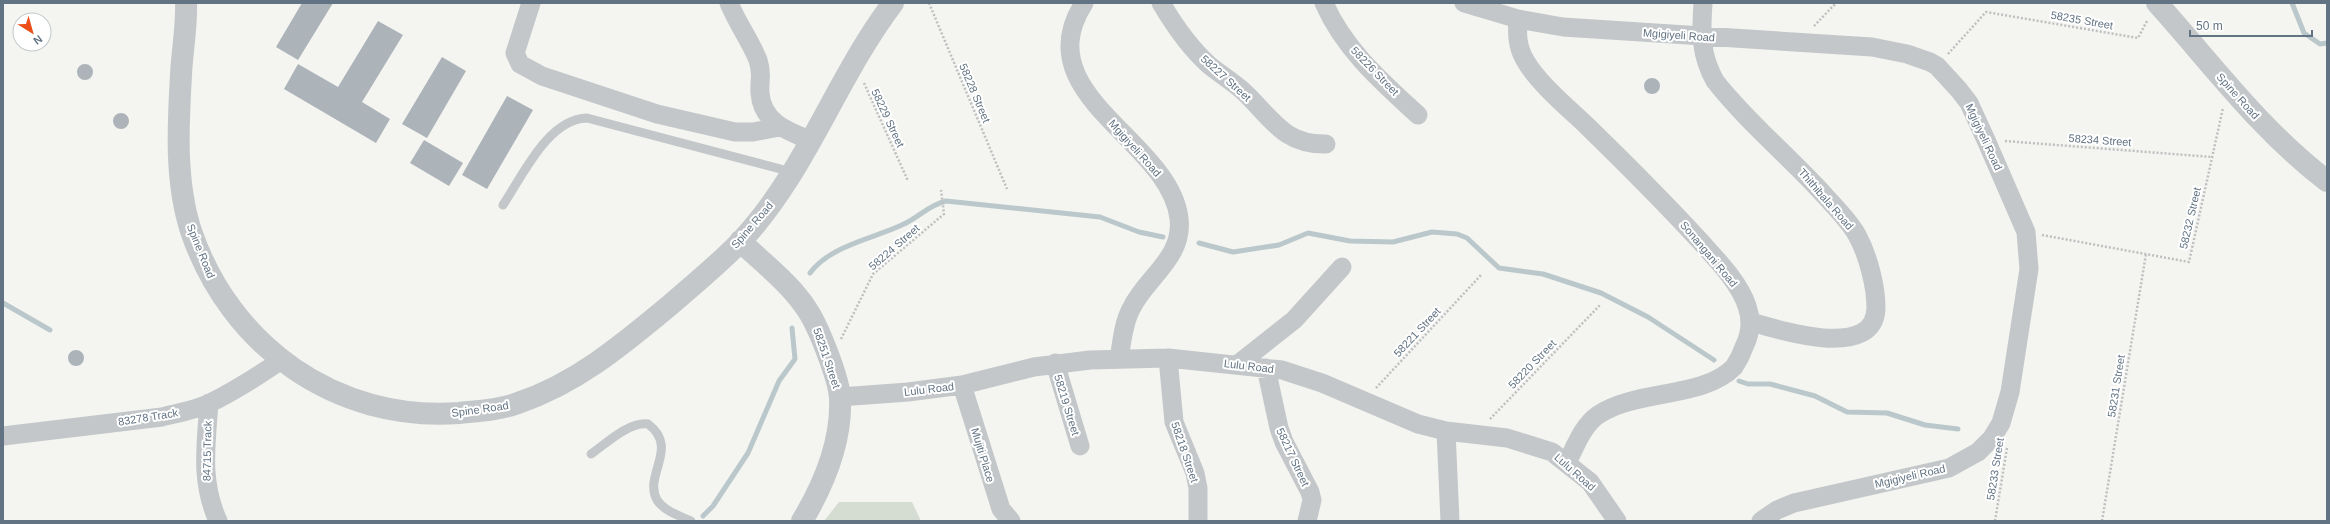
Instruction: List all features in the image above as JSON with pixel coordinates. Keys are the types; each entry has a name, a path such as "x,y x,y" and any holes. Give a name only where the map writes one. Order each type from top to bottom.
{"street":[{"name":"Spine Road","path":"186,3 181,76 180,175 183,202 201,258 222,298 242,324 280,361 326,388 357,400 406,412 441,414 481,411 516,404 576,378 609,356 695,284 740,241 765,213 792,172 854,61 893,3"},
{"path":"531,3 515,53 520,64 542,76 657,114 703,126 735,132 753,132 779,127"},
{"path":"729,3 755,53 760,68 762,79 760,92 766,113 779,127 810,140"},
{"name":"Mgigiyeli Road","path":"1084,3 1074,22 1071,38 1070,56 1075,72 1082,86 1105,115 1168,185 1175,202 1179,218 1179,234 1173,253 1131,308 1125,323 1119,359"},
{"name":"58227 Street","path":"1161,3 1191,46 1209,65 1242,91 1269,121 1283,132 1296,138 1311,144 1326,144"},
{"name":"58226 Street","path":"1324,3 1329,14 1354,51 1367,67 1418,115"},
{"name":"Mgigiyeli Road","path":"1464,3 1518,19 1563,27 1872,47 1907,54 1937,66 1969,103 2026,232 2029,269 2010,392 2001,422 1992,438 1978,452 1949,468 1801,502 1777,510 1761,521"},
{"name":"Thithibala Road","path":"1703,3 1700,36 1706,64 1723,92 1802,170 1856,234 1864,252 1876,302 1876,312 1871,325 1865,330 1842,338 1826,339 1797,334 1751,322"},
{"name":"Spine Road","path":"2157,3 2228,86 2268,129 2299,159 2327,181"},
{"name":"Sonangani Road","path":"1518,19 1519,47 1525,60 1561,101 1656,194 1707,249 1740,292 1747,305 1751,322 1748,339 1741,355 1734,366 1724,374 1708,382 1681,390 1636,399 1599,414 1589,422 1567,463"},
{"name":"58251 Street","path":"740,241 790,288 807,310 820,333 840,397 838,426 829,463 816,496 802,521"},
{"path":"1236,365 1294,320 1342,267"},
{"name":"Lulu Road","path":"840,397 908,392 962,385 1055,364 1119,359 1168,358 1282,370 1322,383 1418,424 1446,431 1508,438 1552,452 1590,482 1617,521"},
{"name":"58218 Street","path":"1168,358 1174,422 1195,473 1198,488 1198,521"},
{"name":"83278 Track","path":"3,436 162,417 209,403 257,377 280,361"},
{"name":"58219 Street","path":"1055,364 1080,446"},
{"name":"58217 Street","path":"1266,368 1279,428 1284,442 1310,492 1312,500 1307,521"},
{"name":"Mujiti Place","path":"962,385 1001,509 1011,521"},
{"name":"84715 Track","path":"209,403 205,462 207,489 218,521"},
{"path":"1446,431 1450,521"},
{"path":"204,521 207,489"}],"lane":[{"path":"503,205 547,138 568,121 580,118 587,118 714,150 792,172"},
{"path":"591,454 629,428 641,423 648,424 659,437 663,449 655,479 657,500 666,509 691,521"}],"path":[{"name":"58228 Street","path":"929,3 1007,189"},
{"path":"1799,43 1836,3"},
{"name":"58235 Street","path":"1937,66 1986,12 2138,38 2157,3"},
{"name":"58229 Street","path":"854,61 908,181"},
{"name":"58232 Street","path":"2026,232 2189,262 2228,86"},
{"name":"58234 Street","path":"1986,140 2212,157"},
{"name":"58224 Street","path":"830,362 873,274 944,214 941,190"},
{"name":"58231 Street","path":"2102,521 2146,254"},
{"name":"58221 Street","path":"1363,401 1482,274"},
{"name":"58220 Street","path":"1475,435 1601,304"},
{"name":"58233 Street","path":"1995,521 2010,431 2001,422"}],"shaded area":[{"path":"839,502 912,502 921,521 824,521"}],"building":[{"path":"302,3 333,3 298,60 276,47"},
{"path":"378,21 403,35 362,102 390,119 376,143 284,89 298,64 338,87"},
{"path":"442,57 466,71 427,138 402,124"},
{"path":"85,64 91,66 93,72 91,78 85,80 79,78 77,72 79,66"},
{"path":"1652,78 1658,80 1660,86 1658,92 1652,94 1646,92 1644,86 1646,80"},
{"path":"507,96 533,110 487,189 462,175"},
{"path":"121,113 127,115 129,121 127,127 121,129 115,127 113,121 115,115"},
{"path":"424,140 463,163 449,186 410,163"},
{"path":"76,350 82,352 84,358 82,364 76,366 70,364 68,358 70,352"}],"waterway":[{"path":"2292,3 2304,33 2320,44 2327,43"},
{"path":"810,273 819,263 841,249 904,224 934,205 946,201 1100,217 1139,232 1163,237"},
{"path":"1199,243 1233,252 1279,245 1308,233 1350,241 1393,242 1432,232 1457,234 1467,238 1499,268 1543,274 1601,293 1648,317 1714,360"},
{"path":"3,303 50,330"},
{"path":"703,516 713,506 748,453 779,381 795,359 792,328"},
{"path":"1739,381 1748,384 1770,384 1815,396 1847,412 1887,413 1925,425 1958,429"}]}
